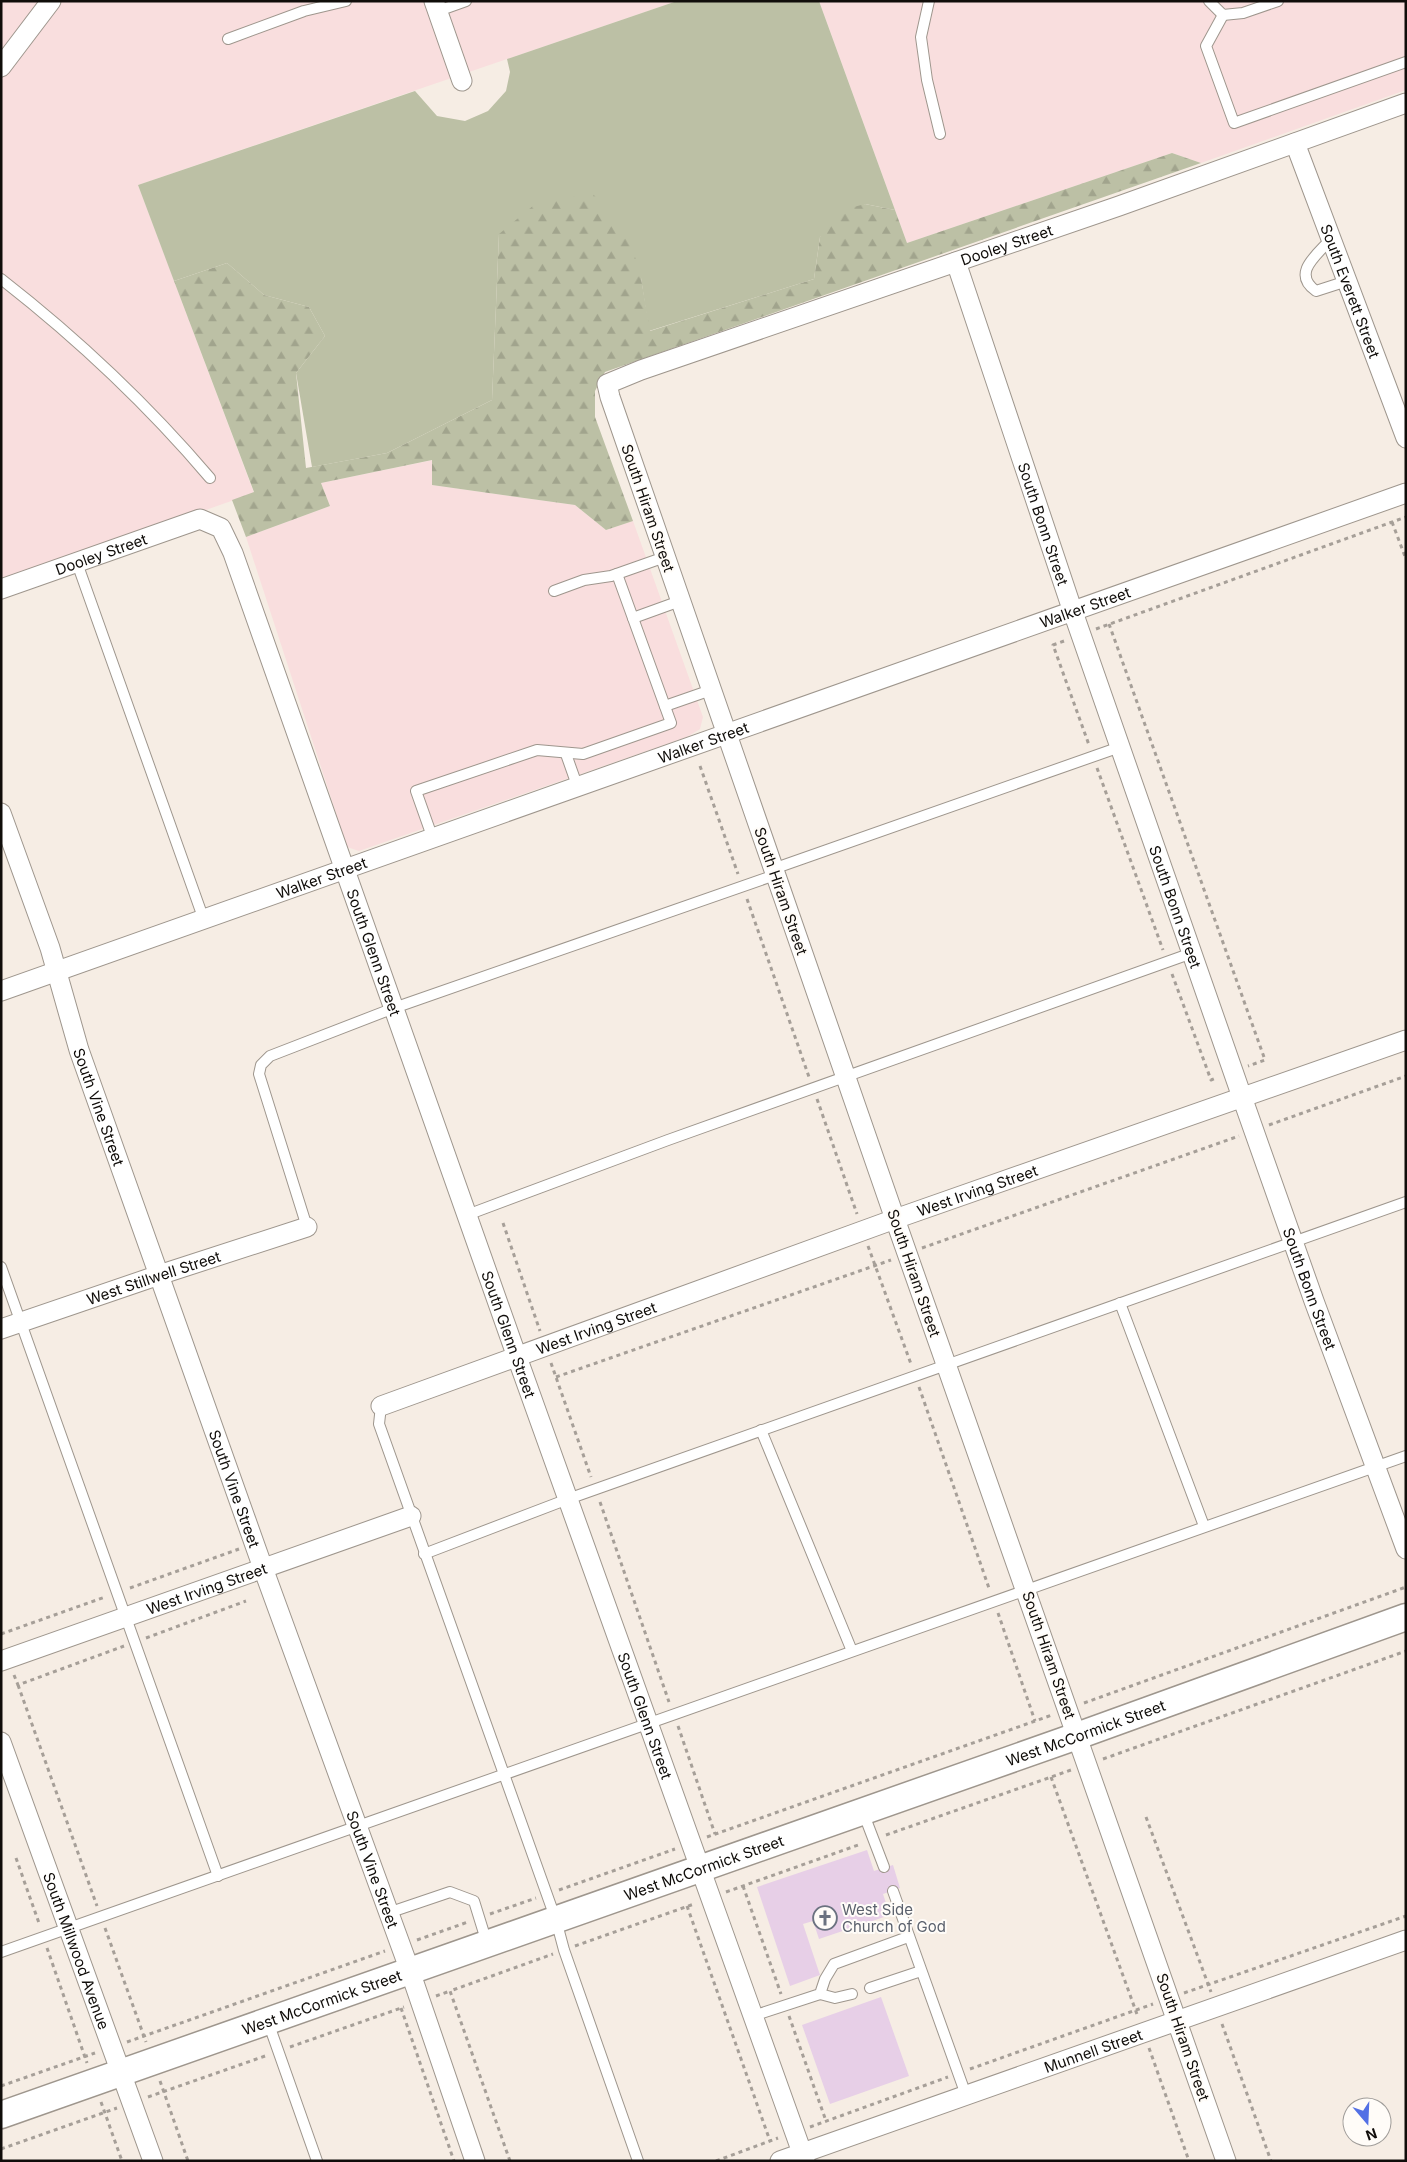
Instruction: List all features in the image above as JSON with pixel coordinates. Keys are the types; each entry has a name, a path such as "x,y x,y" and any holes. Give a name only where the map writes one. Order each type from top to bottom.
{"street":[{"path":"1,67 51,1"},
{"path":"436,6 462,81"},
{"name":"Dooley Street","path":"607,384 641,370 956,262 1406,103"},
{"name":"South Everett Street","path":"1295,142 1406,438"},
{"name":"South Bonn Street","path":"956,262 1073,612 1242,1097 1293,1242 1406,1549"},
{"name":"South Hiram Street","path":"607,384 680,601 907,1254 1226,2161"},
{"name":"Walker Street","path":"1,991 1406,493"},
{"name":"Dooley Street","path":"1,589 200,519"},
{"name":"South Glenn Street","path":"200,519 221,528 233,553 517,1357 804,2157"},
{"name":"South Vine Street","path":"1,813 57,972 79,1050 263,1568 410,1971 475,2161"},
{"name":"West Irving Street","path":"381,1406 895,1219 1406,1040"},
{"name":"West Stillwell Street","path":"1,1329 307,1226"},
{"name":"West Irving Street","path":"4,1661 411,1516"},
{"name":"West McCormick Street","path":"1,2115 863,1812 1406,1617"},
{"name":"South Millwood Avenue","path":"1,1742 153,2161"},
{"name":"Munnell Street","path":"776,2154 804,2157 834,2142 1406,1940"}],"lane":[{"path":"228,39 304,11 346,1"},
{"path":"436,6 466,1"},
{"path":"929,1 921,38 927,80 940,134"},
{"path":"1209,1 1223,15"},
{"path":"1223,15 1243,13 1278,1"},
{"path":"1223,15 1206,46 1234,123 1406,62"},
{"path":"1331,239 1310,262 1306,269 1305,278 1309,286 1316,291 1347,281"},
{"path":"1,279 43,311 110,371 172,434 210,478"},
{"path":"554,591 584,580 617,574 665,557"},
{"path":"77,563 204,920"},
{"path":"433,839 416,791 537,750 583,754 671,722 617,574"},
{"path":"633,618 680,601"},
{"path":"665,706 711,690"},
{"path":"307,1226 260,1074 262,1065 270,1056 394,1008 1120,747"},
{"path":"566,754 578,788"},
{"path":"467,1215 1192,953"},
{"path":"424,1554 595,1489 1406,1202"},
{"path":"1,1267 218,1876"},
{"path":"1120,1303 1204,1526"},
{"path":"381,1406 379,1424 556,1920 564,1950 638,2161"},
{"path":"761,1430 852,1652"},
{"path":"1,1952 1406,1456"},
{"path":"863,1812 884,1868"},
{"path":"893,1890 908,1937 966,2095"},
{"path":"388,1912 450,1892 474,1901 488,1944"},
{"path":"820,1994 834,1964 908,1937"},
{"path":"870,1988 921,1971"},
{"path":"753,2016 820,1994 835,1998 852,1994"},
{"path":"268,2021 317,2161"}],"path":[{"path":"1109,624 1406,517"},
{"path":"1392,522 1406,559"},
{"path":"556,1377 1406,1076"},
{"path":"503,1223 715,1834"},
{"path":"18,1685 246,1601"},
{"path":"1,2149 1406,1651"},
{"path":"4,1661 18,1685 188,2161"},
{"path":"1051,1777 1189,2161"},
{"path":"16,1858 122,2161"},
{"path":"743,1886 834,2142"},
{"path":"687,1906 776,2154"},
{"path":"716,2161 1135,2010 1406,1916"},
{"path":"450,1991 510,2161"},
{"path":"401,2008 454,2161"}],"shaded area":[{"path":"1,1 677,1 138,185 254,493 1,582"},
{"path":"819,1 1406,1 1406,90 1201,163 1172,153 907,243"},
{"path":"433,460 432,485 575,505 606,530 633,521 703,717 700,729 687,737 359,851 347,847 246,537 330,506 321,483"}],"green space":[{"path":"677,1 819,1 895,210 865,204 820,237 814,279 649,331 641,278 499,234 492,400 387,453 312,467 296,373 325,336 309,307 264,295 227,263 174,281 138,185 415,91 437,116 465,121 488,111 506,91 510,72 507,59"},
{"path":"1172,153 1201,163 605,372 595,391 595,417 633,521 606,530 575,505 432,485 432,460 321,483 330,506 246,537 232,500 254,492 174,281 227,263 264,295 309,307 325,336 296,373 306,468 387,453 492,400 499,234 534,205 592,193 628,232 641,278 650,331 814,279 820,237 835,212 865,204 895,210 907,243"}],"building":[{"name":"West Side Church of God","path":"867,1850 874,1871 893,1865 900,1888 883,1894 890,1915 819,1939 813,1921 803,1924 820,1975 790,1986 757,1887"},
{"path":"881,1997 909,2076 830,2104 802,2025"}],"place":[{"name":"West Side Church of God","path":"825,1918"}]}
